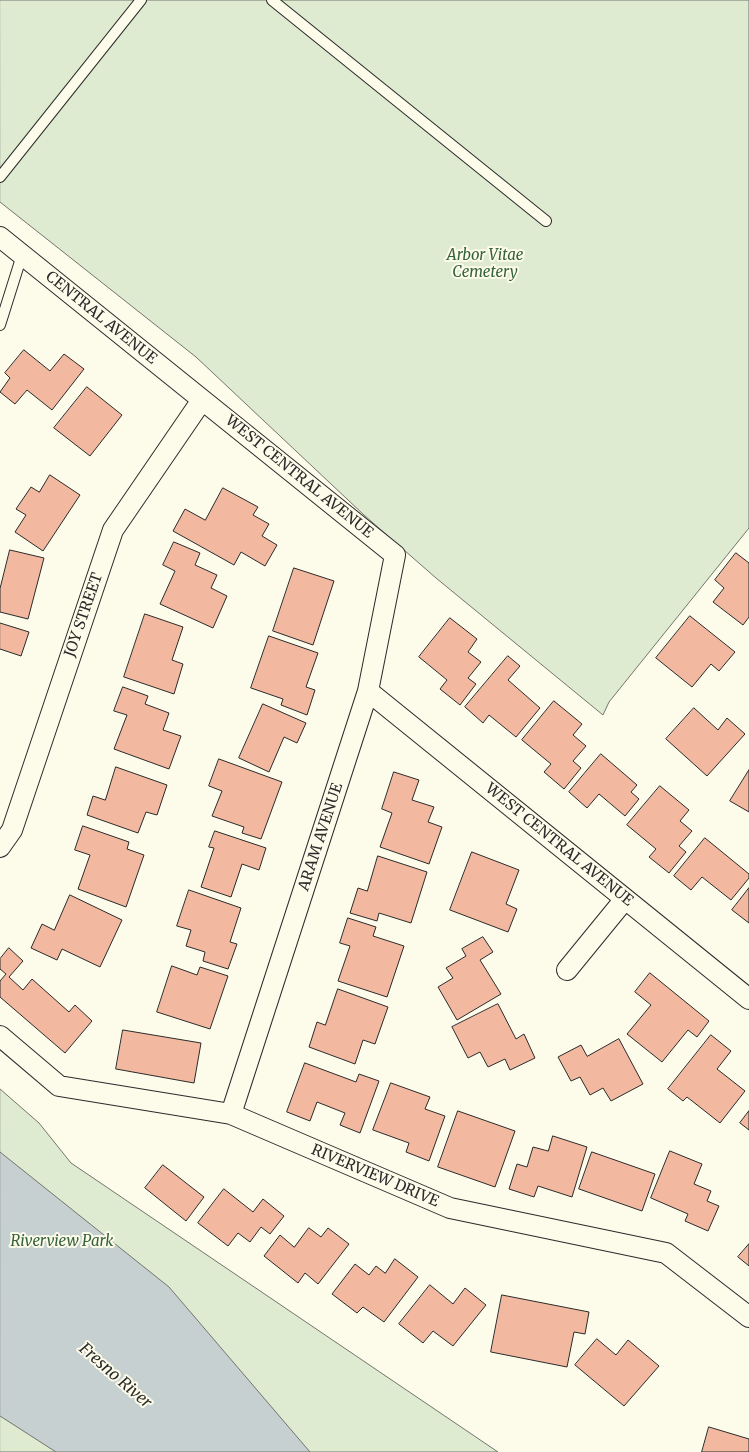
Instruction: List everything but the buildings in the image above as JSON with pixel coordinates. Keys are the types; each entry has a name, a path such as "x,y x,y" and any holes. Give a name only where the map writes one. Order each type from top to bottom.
{"street":[{"name":"CENTRAL AVENUE","path":"0,238 202,400"},
{"name":"WEST CENTRAL AVENUE","path":"202,400 395,555"},
{"name":"JOY STREET","path":"0,847 12,830 113,530 202,400"},
{"name":"ARAM AVENUE","path":"231,1114 368,691 395,555"},
{"name":"WEST CENTRAL AVENUE","path":"368,691 749,999"},
{"path":"567,970 626,899"},
{"name":"RIVERVIEW DRIVE","path":"0,1036 59,1086 231,1114 450,1208 666,1253 749,1318"}],"lane":[{"path":"0,177 141,0"},
{"path":"272,0 546,221"},
{"path":"0,325 22,255"}],"green space":[{"name":"Arbor Vitae Cemetery","path":"0,0 749,0 749,528 609,702 603,715 436,578 364,515 196,357 0,202"},
{"name":"Riverview Park","path":"0,1089 39,1123 71,1163 498,1452 0,1452"}],"water":[{"name":"Fresno River","path":"0,1152 169,1287 310,1452 56,1452 0,1416"}]}
